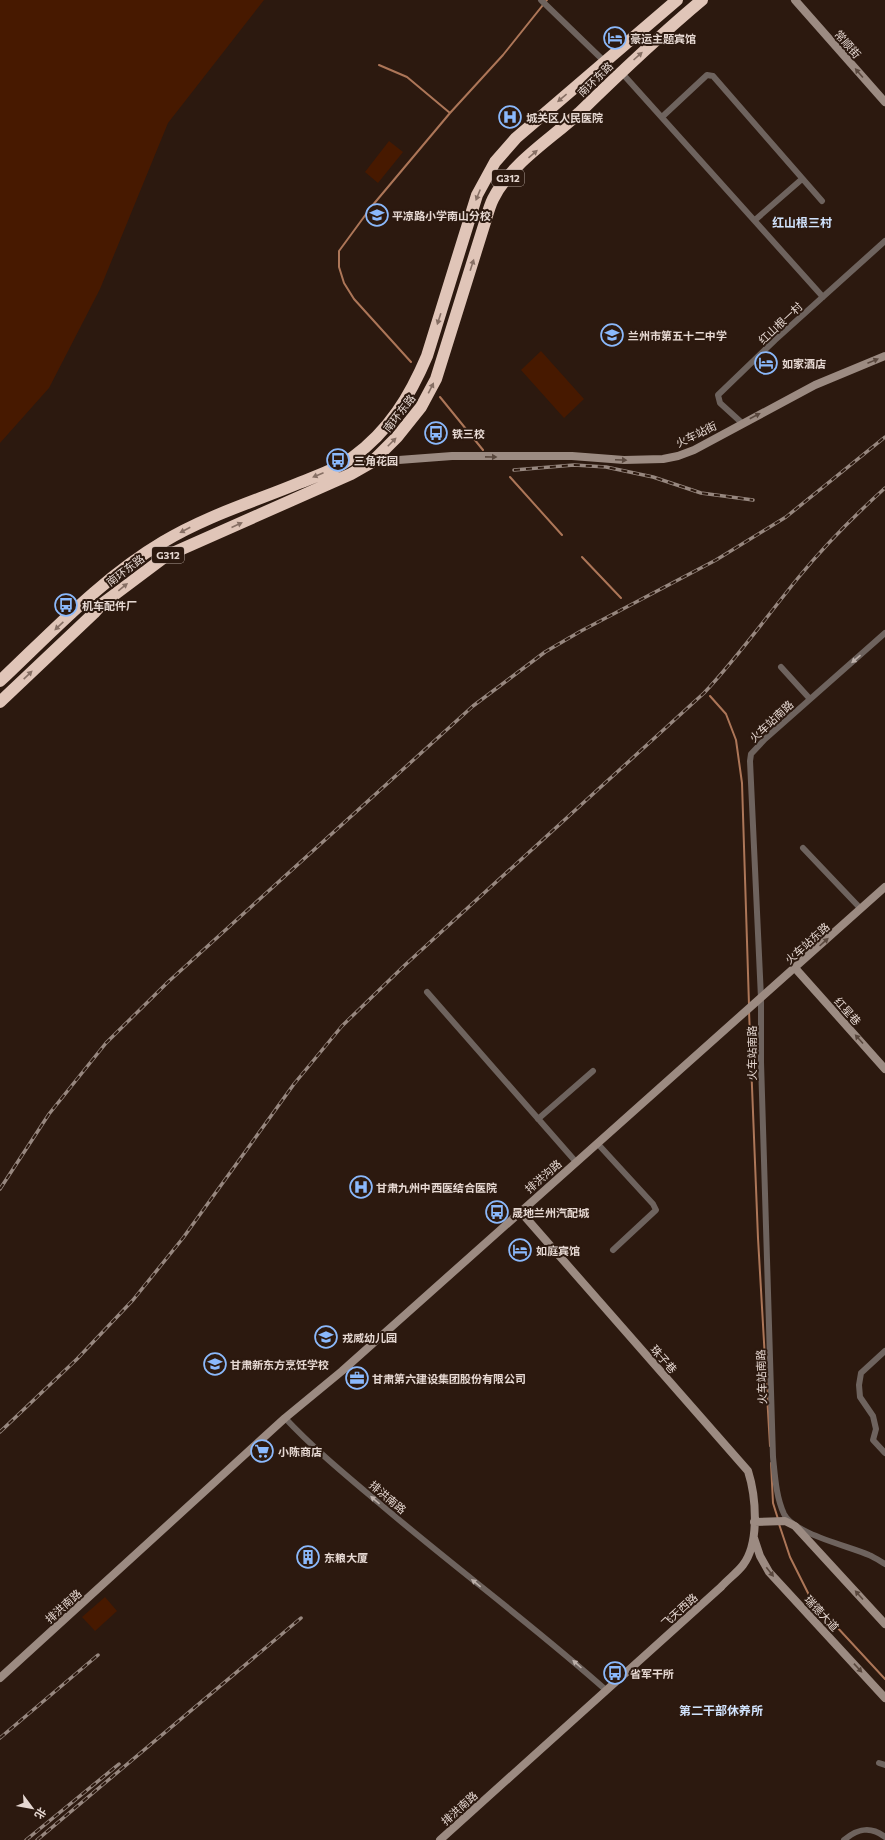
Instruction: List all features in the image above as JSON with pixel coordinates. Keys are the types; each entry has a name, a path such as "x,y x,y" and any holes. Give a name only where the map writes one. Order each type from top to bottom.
{"highway":[{"name":"南环东路","path":"0,681 96,592 162,542 207,518 324,473 352,458 369,444 398,412 415,383 427,356 477,195 495,162 516,138 677,0"},
{"name":"南环东路","path":"0,702 102,604 166,556 351,474 372,462 422,407 436,379 486,219 497,193 509,176 621,72 702,0"}],"main road":[{"name":"常顺街","path":"795,0 885,102"},
{"name":"火车站街","path":"352,458 372,462 452,456 572,456 624,460 663,459 678,456 694,450 815,385 885,356"},
{"name":"火车站东路","path":"744,1014 885,888"},
{"name":"红星巷","path":"795,968 885,1068"},
{"name":"排洪沟路","path":"285,1418 342,1371 520,1211 744,1014"},
{"name":"珠子巷","path":"520,1211 748,1471 753,1485 753,1537"},
{"name":"排洪南路","path":"0,1678 285,1418"},
{"path":"754,1522 785,1521 795,1526 885,1624"},
{"name":"飞天西路","path":"606,1690 743,1565 749,1554 753,1537"},
{"name":"瑞德大道","path":"753,1537 760,1556 769,1572 885,1698"},
{"name":"排洪南路","path":"440,1840 606,1690"}],"street":[{"path":"544,3 605,62"},
{"path":"621,72 823,297"},
{"path":"662,117 707,75 713,76 822,202"},
{"path":"755,220 802,179"},
{"name":"红山根一村","path":"742,423 720,403 718,396 885,241"},
{"name":"火车站南路","path":"795,1526 785,1516 780,1502 773,1457 750,761 751,754 755,748 885,633"},
{"path":"780,667 810,699"},
{"path":"803,848 861,909"},
{"path":"427,992 576,1162"},
{"path":"538,1119 593,1071"},
{"path":"597,1143 653,1204 656,1210 612,1250"},
{"path":"885,1351 861,1373 859,1385 860,1397 873,1416 876,1429 873,1440 885,1453"},
{"name":"排洪南路","path":"285,1418 306,1441 333,1465 571,1659 606,1690"},
{"path":"795,1526 829,1541 869,1555 885,1564"},
{"path":"844,1840 851,1834 865,1829 876,1832 885,1837"}],"shaded area":[{"path":"0,0 264,0 168,123 100,289 49,388 0,443"},
{"path":"389,141 403,152 378,183 365,172"},
{"path":"541,351 584,399 564,418 521,370"},
{"path":"105,1597 117,1611 95,1631 82,1617"}],"waterway":[{"path":"411,362 354,299 344,283 339,267 339,251 372,206 450,113 503,55 547,0"},
{"path":"379,65 407,77 450,113"},
{"path":"440,397 483,450"},
{"path":"510,477 562,535"},
{"path":"582,557 621,598"},
{"path":"710,696 726,714 736,740 742,783 749,1005"},
{"path":"749,1011 758,1238 770,1446"},
{"path":"771,1463 773,1503 778,1519"},
{"path":"779,1524 790,1557 811,1599 885,1679"}],"railway":[{"path":"0,1189 49,1114 106,1043 168,982 473,706 545,652 581,631 716,560 786,517 885,437"},
{"path":"514,470 574,465 606,467 653,477 701,493 753,500"},
{"path":"0,1432 77,1359 133,1300 183,1238 294,1084 342,1026 405,965 704,693 729,665 798,578 829,542 885,488"},
{"path":"37,1840 301,1618"},
{"path":"0,1738 98,1655"},
{"path":"26,1840 119,1764"}],"place":[{"name":"豪运主题宾馆","path":"615,38"},
{"name":"城关区人民医院","path":"510,117"},
{"name":"平凉路小学南山分校","path":"377,215"},
{"name":"兰州市第五十二中学","path":"612,335"},
{"name":"如家酒店","path":"766,363"},
{"name":"铁三校","path":"436,433"},
{"name":"三角花园","path":"338,460"},
{"name":"机车配件厂","path":"66,605"},
{"name":"甘肃九州中西医结合医院","path":"361,1187"},
{"name":"晟地兰州汽配城","path":"497,1212"},
{"name":"如庭宾馆","path":"520,1250"},
{"name":"戎威幼儿园","path":"326,1337"},
{"name":"甘肃新东方烹饪学校","path":"215,1364"},
{"name":"甘肃第六建设集团股份有限公司","path":"357,1378"},
{"name":"小陈商店","path":"262,1451"},
{"name":"东粮大厦","path":"308,1557"},
{"name":"省军干所","path":"615,1673"}],"district":[{"name":"红山根三村","path":"802,222"},
{"name":"第二干部休养所","path":"721,1710"}]}
